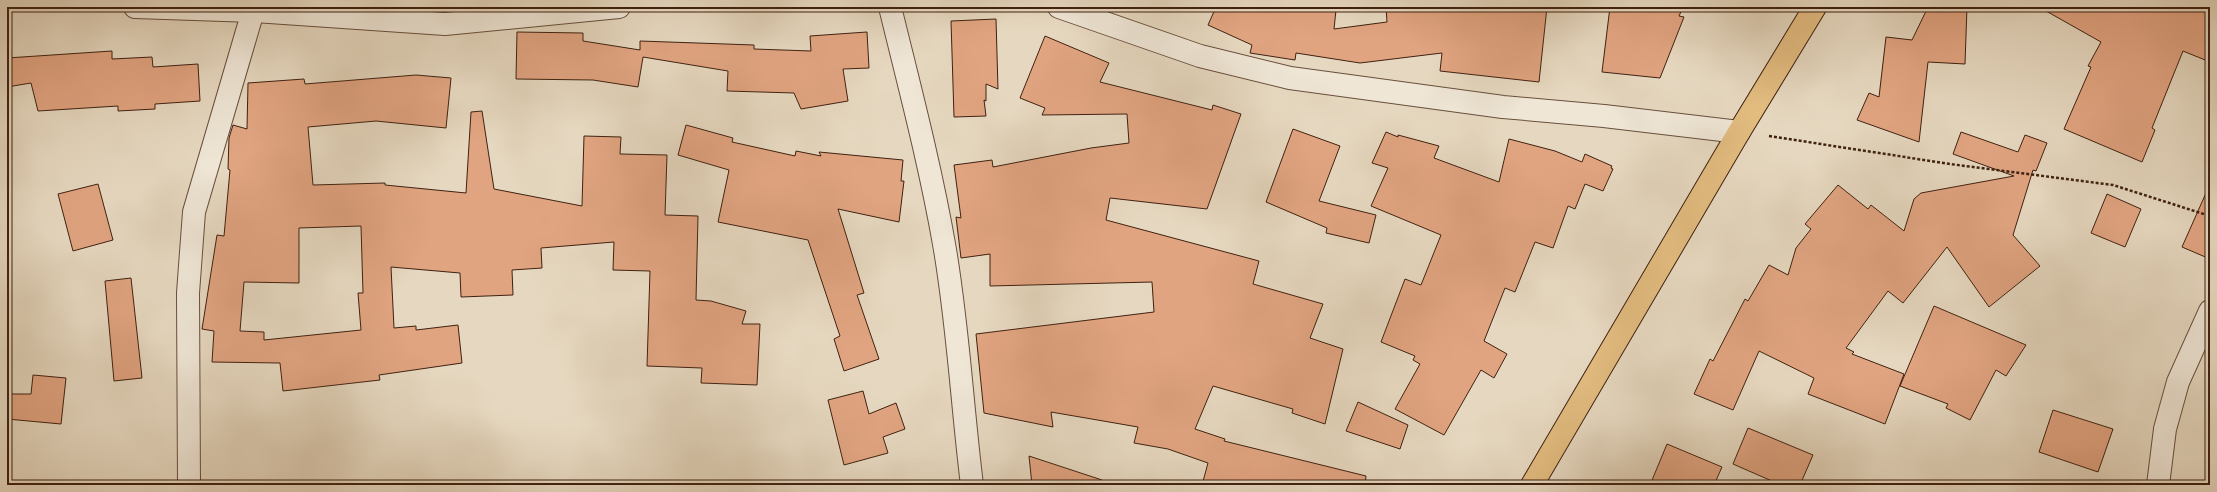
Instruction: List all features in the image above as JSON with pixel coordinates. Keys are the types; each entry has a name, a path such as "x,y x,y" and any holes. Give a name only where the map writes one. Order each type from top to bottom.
{"highway":[{"path":"1532,485 1739,132 1815,7"}],"street":[{"path":"135,7 253,11 445,24 596,8 619,7"},
{"path":"890,7 925,154 944,244 955,321 972,485"},
{"path":"1060,7 1200,56 1290,78 1496,106 1604,116 1739,132"},
{"path":"189,485 188,293 194,212 253,11"},
{"path":"2158,485 2165,429 2178,382 2210,311"}],"path":[{"path":"1739,132 2113,185 2210,216"}],"building":[{"path":"1216,7 1320,7 1320,9 1336,10 1334,29 1387,22 1386,7 1547,7 1539,82 1440,71 1442,53 1360,63 1296,53 1295,60 1250,53 1252,45 1208,25"},
{"path":"1610,7 1683,7 1679,16 1684,17 1660,78 1602,72"},
{"path":"1928,7 1967,7 1965,64 1928,62 1919,142 1857,120 1869,93 1879,97 1886,37 1912,40"},
{"path":"2039,7 2191,7 2210,14 2210,62 2183,51 2152,128 2155,130 2142,162 2064,129 2091,67 2088,66 2101,42"},
{"path":"996,19 998,89 986,84 986,101 984,100 986,116 954,117 951,21"},
{"path":"517,32 583,33 583,41 640,50 640,41 754,45 754,49 811,51 810,36 867,32 869,68 843,69 848,101 801,109 794,93 727,91 728,71 643,57 638,87 593,80 516,79"},
{"path":"1045,36 1109,63 1100,82 1212,110 1213,105 1241,114 1207,209 1110,198 1106,220 1259,261 1253,284 1323,304 1310,338 1343,349 1325,424 1292,413 1293,409 1213,386 1195,429 1225,439 1224,441 1366,476 1365,485 1202,485 1208,463 1168,449 1134,443 1138,427 1051,412 1053,427 984,413 976,334 1154,312 1152,282 990,286 990,254 961,258 956,217 961,218 954,165 992,160 993,167 1091,148 1129,143 1127,114 1042,115 1045,108 1020,98"},
{"path":"112,51 112,59 152,57 153,67 198,64 200,101 155,104 155,109 118,111 118,106 38,111 31,83 7,87 7,58"},
{"path":"416,75 451,78 446,128 376,121 308,127 313,185 385,183 385,185 466,193 471,112 482,111 494,189 582,206 584,136 621,137 620,154 667,155 665,215 698,216 696,300 711,301 746,311 742,324 760,324 757,385 701,383 702,368 647,366 650,271 613,270 614,242 541,248 542,268 512,270 513,295 461,297 460,273 391,267 394,328 416,326 416,330 458,325 462,363 379,375 380,380 283,391 280,363 212,362 214,331 202,329 217,235 224,236 230,170 228,169 229,138 233,125 247,129 248,83 304,79 305,84","holes":["361,226 363,293 358,293 361,330 264,340 264,332 240,331 244,282 299,283 299,228"]},
{"path":"686,125 733,138 732,142 795,156 796,151 821,156 819,152 903,160 901,181 904,181 899,222 838,209 864,293 857,295 879,359 844,371 834,339 840,336 808,240 718,222 729,170 678,155"},
{"path":"1293,129 1340,146 1319,201 1376,215 1369,243 1326,233 1327,228 1266,202"},
{"path":"1386,132 1398,137 1398,135 1439,146 1434,158 1499,182 1509,139 1555,151 1582,162 1585,154 1612,166 1611,168 1613,169 1603,191 1585,184 1575,209 1568,206 1553,248 1535,242 1515,292 1505,288 1484,341 1507,354 1494,378 1481,370 1444,435 1395,409 1420,364 1413,360 1415,356 1381,342 1405,279 1421,285 1441,235 1371,206 1388,168 1372,163"},
{"path":"1961,132 2018,152 2025,135 2047,143 2036,171 2033,170 2013,235 2040,266 1989,307 1947,247 1903,303 1888,291 1846,348 1854,352 1852,354 1904,374 1885,424 1808,394 1814,378 1759,351 1733,410 1694,394 1710,359 1713,361 1745,299 1748,301 1769,265 1788,275 1796,248 1811,229 1805,224 1838,185 1868,209 1871,205 1904,231 1914,199 1921,193 2014,176 1953,154"},
{"path":"98,184 113,240 73,251 58,194"},
{"path":"2210,184 2210,259 2182,247"},
{"path":"2107,194 2141,209 2125,247 2091,233"},
{"path":"131,278 142,378 114,381 105,281"},
{"path":"1934,306 2026,345 2006,376 1996,370 1970,420 1946,408 1948,404 1900,386"},
{"path":"33,375 66,378 61,424 7,419 7,394 31,394"},
{"path":"863,391 869,414 896,403 905,429 883,437 888,453 844,465 828,400"},
{"path":"1358,402 1408,425 1400,449 1346,431"},
{"path":"2053,410 2113,429 2098,472 2039,452"},
{"path":"1748,428 1813,455 1800,485 1781,485 1733,464"},
{"path":"1667,444 1722,467 1714,485 1650,485"},
{"path":"1029,456 1102,480 1101,485 1032,485"}]}
